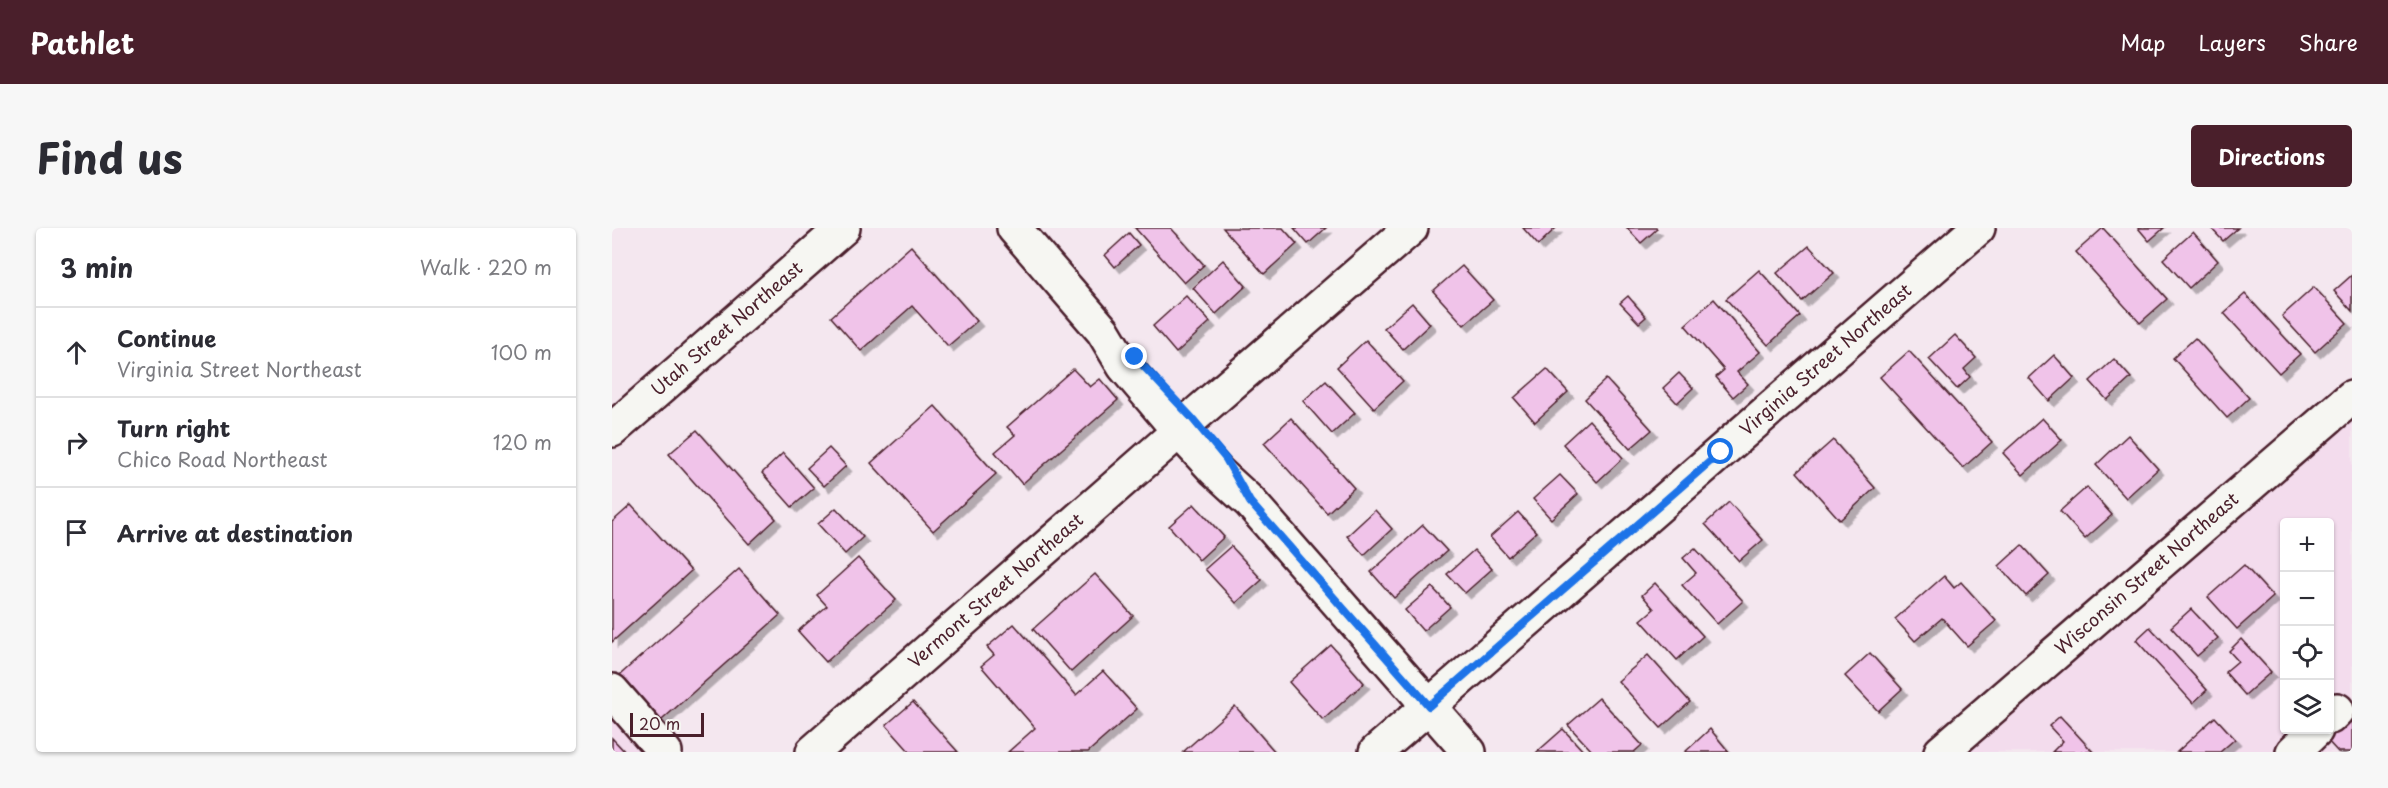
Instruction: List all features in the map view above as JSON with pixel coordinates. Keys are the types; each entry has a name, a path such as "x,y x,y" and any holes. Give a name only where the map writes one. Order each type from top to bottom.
{"street":[{"name":"Utah Street Northeast","path":"612,430 843,228"},
{"path":"1014,228 1103,331 1124,366 1185,425 1215,470 1250,502 1469,752"},
{"name":"Vermont Street Northeast","path":"813,752 1411,228"},
{"name":"Virginia Street Northeast","path":"1376,752 1978,228"},
{"name":"Wisconsin Street Northeast","path":"1941,752 2352,397"},
{"path":"612,691 665,752"},
{"path":"2293,752 2312,734"}],"shaded area":[{"path":"2352,421 2352,752 1969,752"},
{"path":"612,703 654,752 612,752"}],"building":[{"path":"1135,228 1171,228 1204,265 1184,283"},
{"path":"1223,228 1283,228 1297,244 1264,274"},
{"path":"1294,228 1326,228 1308,244"},
{"path":"1523,228 1556,228 1538,245"},
{"path":"1627,228 1656,228 1657,229 1641,243"},
{"path":"2103,228 2167,299 2140,323 2076,252"},
{"path":"2138,228 2164,228 2149,241"},
{"path":"2211,228 2238,228 2223,241"},
{"path":"2193,232 2218,261 2189,288 2163,259"},
{"path":"1129,233 1139,245 1115,267 1105,255"},
{"path":"911,246 977,321 948,346 912,306 861,351 831,317"},
{"path":"1809,246 1834,273 1802,301 1777,273"},
{"path":"1223,260 1246,286 1216,314 1193,288"},
{"path":"1462,266 1493,300 1464,325 1433,291"},
{"path":"1759,270 1800,316 1768,345 1726,299"},
{"path":"2352,275 2352,311 2334,291"},
{"path":"2314,287 2347,323 2315,352 2282,316"},
{"path":"2245,294 2300,354 2279,373 2224,313"},
{"path":"1186,296 1210,322 1176,353 1153,326"},
{"path":"1628,296 1646,317 1639,323 1620,303"},
{"path":"1714,299 1760,352 1737,372 1748,384 1733,397 1716,377 1724,370 1685,325"},
{"path":"1412,303 1430,324 1403,349 1384,328"},
{"path":"1955,335 1976,358 1964,369 1970,377 1957,389 1929,359"},
{"path":"2195,338 2249,398 2227,418 2173,358"},
{"path":"1366,340 1403,381 1374,408 1337,367"},
{"path":"1909,351 1992,442 1963,468 1880,377"},
{"path":"2054,355 2074,378 2049,401 2029,378"},
{"path":"2114,359 2131,378 2107,400 2090,381"},
{"path":"1073,369 1090,387 1100,379 1118,400 1022,484 995,452 1015,435 1007,427"},
{"path":"1547,369 1568,392 1535,422 1514,398"},
{"path":"1679,373 1693,388 1677,403 1663,388"},
{"path":"1606,379 1652,430 1630,449 1585,399"},
{"path":"1326,381 1355,413 1332,434 1303,401"},
{"path":"935,406 996,474 933,531 871,463"},
{"path":"1291,418 1354,488 1327,513 1264,443"},
{"path":"2042,418 2062,440 2023,475 2003,453"},
{"path":"1589,420 1623,458 1597,482 1563,444"},
{"path":"697,430 776,519 749,544 669,454"},
{"path":"2128,435 2158,469 2126,498 2096,465"},
{"path":"1833,440 1875,488 1840,520 1797,472"},
{"path":"829,448 846,466 824,486 807,468"},
{"path":"783,453 814,488 792,507 762,473"},
{"path":"1560,475 1578,494 1551,519 1533,499"},
{"path":"2087,487 2112,515 2085,539 2060,511"},
{"path":"1729,502 1763,540 1739,561 1705,524"},
{"path":"1194,504 1224,537 1199,560 1169,526"},
{"path":"631,505 691,571 612,642 612,522"},
{"path":"836,508 863,537 845,554 818,524"},
{"path":"1375,510 1392,529 1364,555 1347,536"},
{"path":"1518,512 1536,532 1508,557 1490,537"},
{"path":"1423,525 1447,551 1394,598 1371,572"},
{"path":"2022,545 2049,575 2026,596 1999,566"},
{"path":"1231,546 1262,580 1236,603 1205,569"},
{"path":"1695,548 1743,601 1717,624 1682,585 1696,573 1683,558"},
{"path":"1474,550 1492,569 1465,593 1447,574"},
{"path":"858,558 896,600 826,662 798,631 827,606 817,595"},
{"path":"2244,565 2273,597 2237,629 2208,597"},
{"path":"739,569 780,615 654,727 613,681"},
{"path":"1095,574 1133,616 1071,672 1033,629"},
{"path":"1944,576 1954,588 1961,582 1996,621 1967,646 1942,618 1915,641 1895,619"},
{"path":"1655,583 1703,636 1677,660 1641,620 1654,609 1642,595"},
{"path":"1432,587 1450,607 1423,631 1405,610"},
{"path":"2191,609 2218,638 2197,656 2171,627"},
{"path":"1014,624 1076,695 1103,671 1137,709 1088,752 1008,752 1035,728 981,666 994,655 987,647"},
{"path":"2150,627 2207,690 2193,703 2136,640"},
{"path":"2241,639 2271,672 2245,695 2225,672 2238,661 2229,651"},
{"path":"1331,645 1364,683 1323,720 1289,682"},
{"path":"1870,653 1902,689 1878,711 1845,676"},
{"path":"1648,655 1690,702 1661,728 1618,681"},
{"path":"1599,698 1642,745 1634,752 1593,752 1568,725"},
{"path":"913,702 958,752 910,752 886,725"},
{"path":"1235,706 1275,752 1183,752"},
{"path":"2352,715 2352,752 2338,752 2326,739"},
{"path":"2060,716 2093,752 2052,752 2063,741 2049,726"},
{"path":"2215,717 2235,739 2220,752 2177,752"},
{"path":"1563,729 1584,752 1537,752"},
{"path":"1710,729 1729,752 1685,752"},
{"path":"612,738 625,752 612,752"}],"route":[{"path":"1135,357 1192,418 1226,459 1250,502 1429,706 1721,452"}]}
